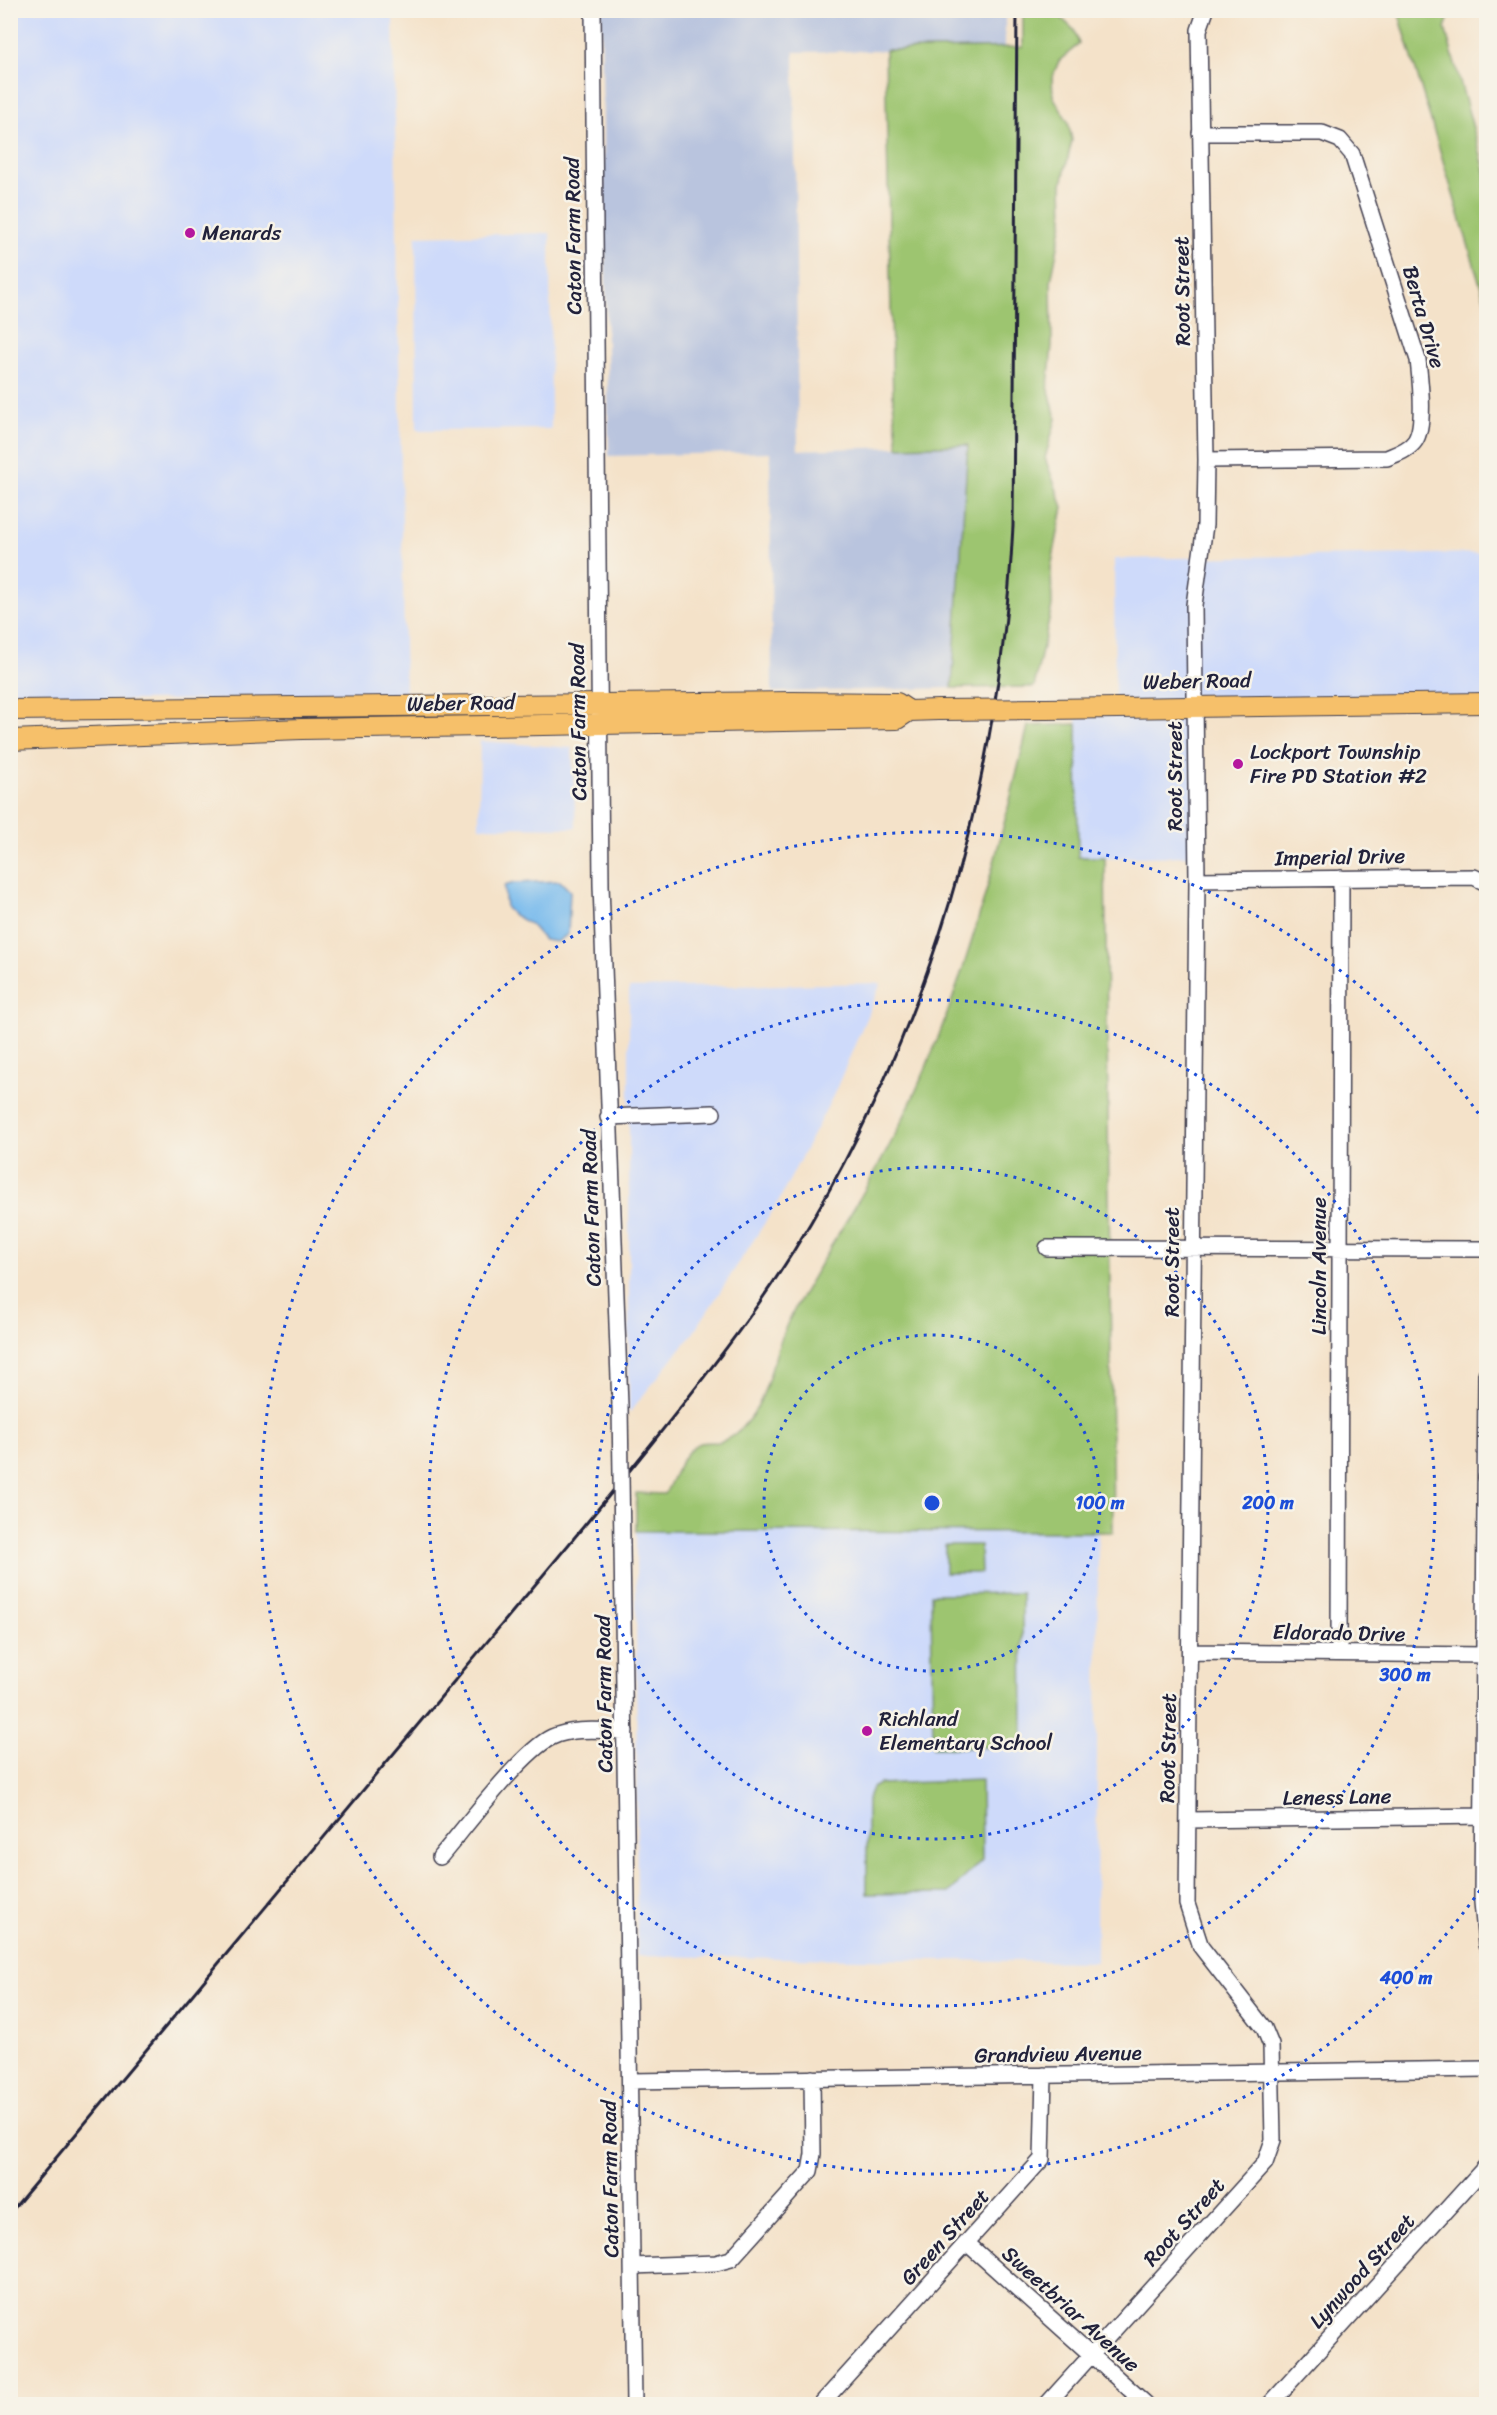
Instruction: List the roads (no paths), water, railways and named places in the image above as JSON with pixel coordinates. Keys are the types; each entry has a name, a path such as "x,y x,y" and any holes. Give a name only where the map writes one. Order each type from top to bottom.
{"main road":[{"name":"Weber Road","path":"10,740 302,729 897,719 909,711 938,710 1486,702"},
{"name":"Weber Road","path":"10,710 897,703 909,711"}],"street":[{"name":"Caton Farm Road","path":"593,10 598,704 608,1117 620,1406 634,2404"},
{"name":"Root Street","path":"1047,2404 1265,2163 1273,2140 1271,2045 1264,2028 1201,1947 1187,1904 1197,880 1194,605 1205,525 1206,460 1199,30 1206,10"},
{"name":"Berta Drive","path":"1200,133 1322,133 1340,140 1352,154 1418,360 1421,383 1420,423 1416,440 1408,448 1387,458 1206,460"},
{"name":"Imperial Drive","path":"1197,880 1474,877 1485,883"},
{"name":"Lincoln Avenue","path":"1339,1653 1341,878"},
{"path":"608,1117 713,1113"},
{"path":"1047,1248 1486,1250"},
{"path":"1486,1374 1485,1816 1482,1902 1486,1945"},
{"name":"Eldorado Drive","path":"1190,1652 1486,1655"},
{"path":"440,1857 537,1747 552,1737 577,1730 625,1731"},
{"name":"Leness Lane","path":"1189,1820 1485,1816"},
{"name":"Grandview Avenue","path":"630,2081 1486,2069"},
{"name":"Green Street","path":"821,2404 968,2244 1042,2159 1044,2075"},
{"path":"632,2266 716,2263 731,2259 810,2171 813,2154 812,2078"},
{"name":"Lynwood Street","path":"1270,2404 1486,2166"},
{"name":"Sweetbriar Avenue","path":"968,2244 1146,2404"}],"water":[{"path":"560,881 570,891 568,934 557,942 544,940 530,924 506,908 504,886 514,883"}],"railway":[{"path":"10,2213 582,1529 710,1370 793,1252 841,1168 883,1082 919,993 949,903 974,811 992,717 1005,622 1013,526 1017,10"}],"place":[{"name":"Menards","path":"190,233"},
{"name":"Lockport Township Fire PD Station #2","path":"1238,764"},
{"name":"Richland Elementary School","path":"867,1731"}]}
